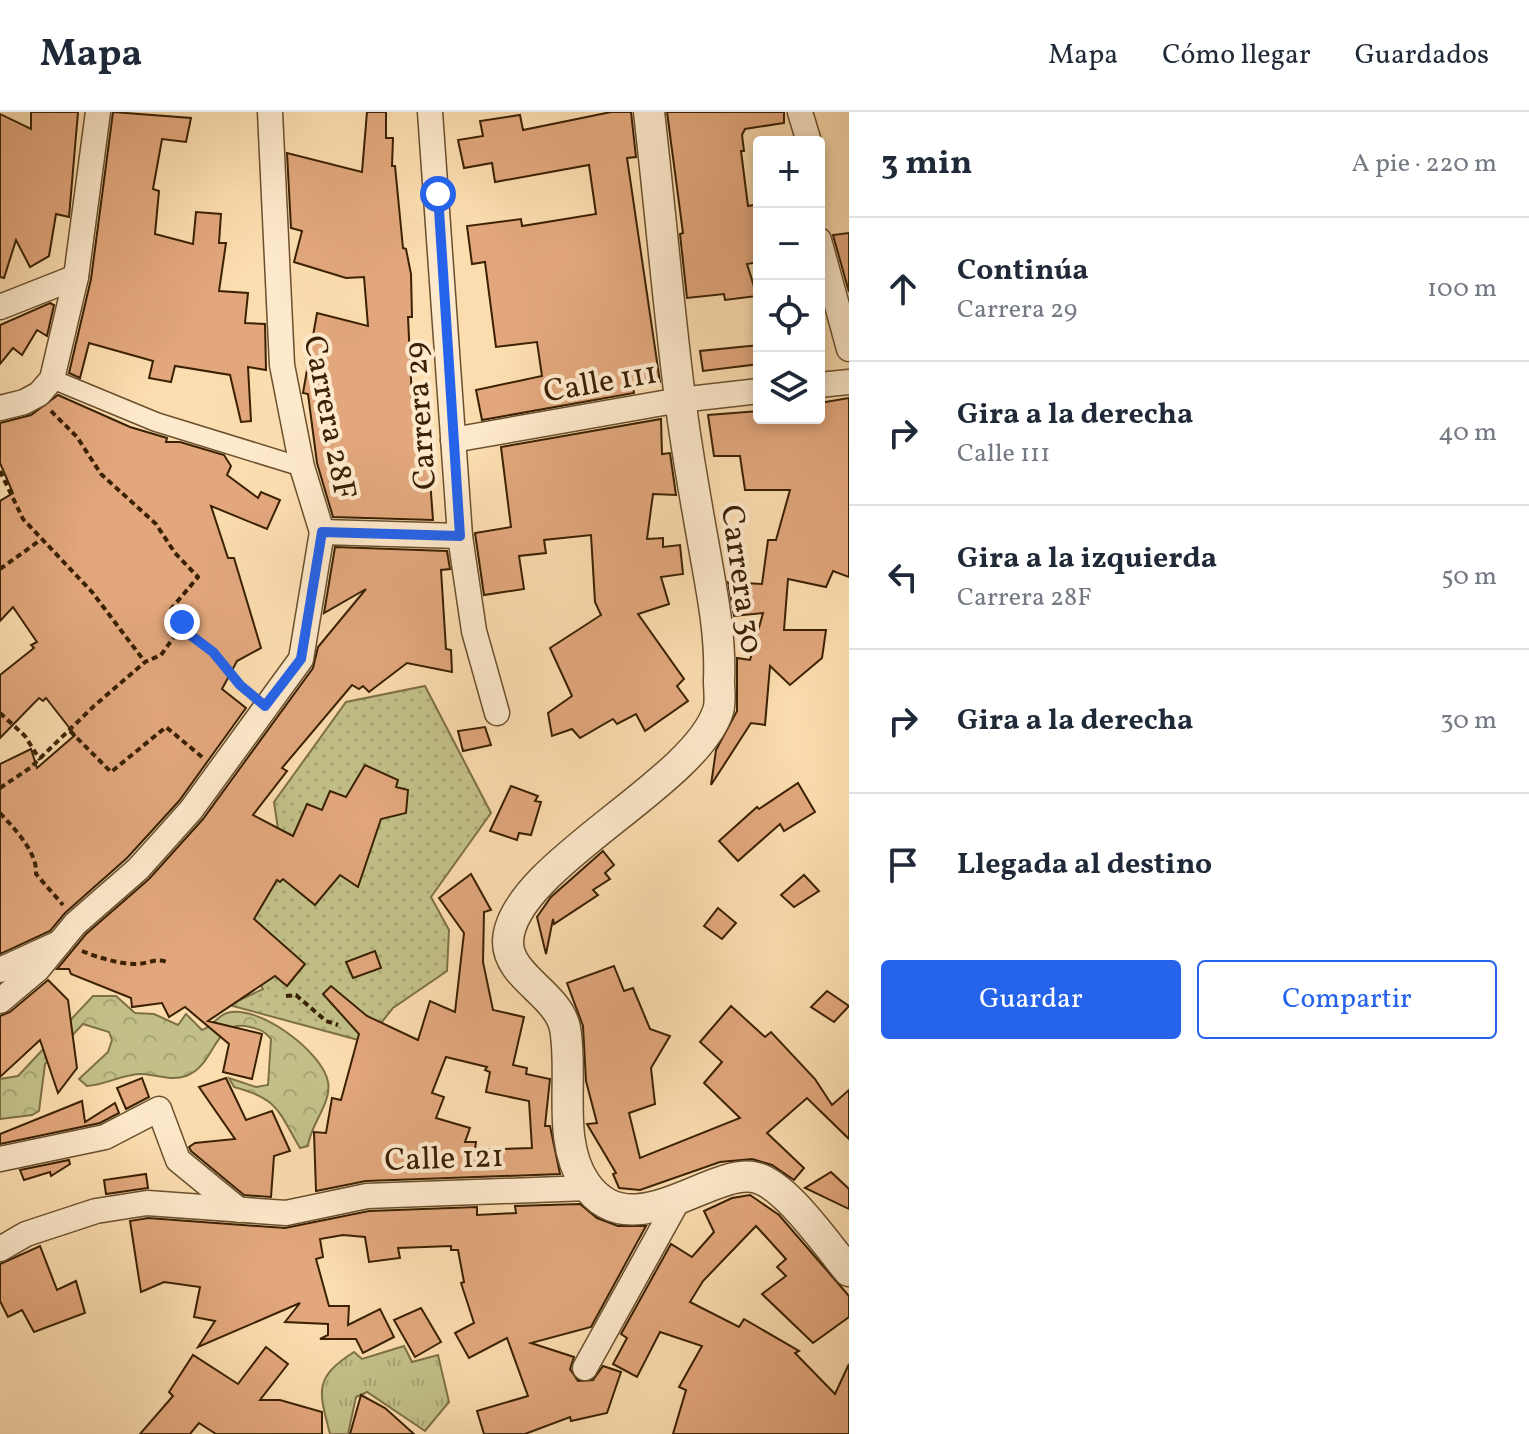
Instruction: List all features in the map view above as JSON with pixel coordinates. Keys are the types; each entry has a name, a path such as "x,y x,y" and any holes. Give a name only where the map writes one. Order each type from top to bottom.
{"street":[{"path":"0,408 18,405 34,396 52,379 76,277 98,112"},
{"name":"Carrera 28F","path":"0,1001 38,969 79,921 156,850 191,810 301,659 322,532 302,467 282,365 270,112"},
{"name":"Carrera 29","path":"430,112 460,536 474,631 497,713"},
{"name":"Carrera 30","path":"588,1188 572,1160 564,1025 553,1002 518,968 508,947 510,926 539,885 698,743 718,711 721,640 680,400 649,112"},
{"path":"800,112 807,136"},
{"path":"825,262 849,349"},
{"path":"0,307 76,277"},
{"path":"52,379 156,422 302,467"},
{"path":"825,384 849,382"},
{"name":"Calle 111","path":"453,440 680,400 753,392"},
{"path":"322,532 460,536"},
{"path":"0,970 61,942"},
{"path":"0,1159 105,1137 159,1109 178,1160 243,1212"},
{"path":"588,1188 613,1205 640,1210 677,1202 729,1180 753,1177 778,1189 849,1271"},
{"name":"Calle 121","path":"0,1249 26,1234 96,1211 147,1203 286,1213 367,1196 588,1188"},
{"path":"585,1368 608,1320 677,1202"}],"path":[{"path":"34,396 77,437 101,474 156,524 175,553 198,577 171,609 186,626 185,631"},
{"path":"0,471 23,519 40,540 53,547 145,662"},
{"path":"0,569 14,561 22,550 40,540"},
{"path":"0,788 40,760 145,662 161,655 179,630 185,631 213,652 240,685 265,706"},
{"path":"0,713 25,736 40,760"},
{"path":"70,731 111,772 166,727 208,762 222,752 230,753"},
{"path":"0,813 21,838 37,867 36,874 79,921"},
{"path":"61,942 116,963 133,964 161,959 169,963"},
{"path":"286,996 296,995 326,1021 338,1025"}],"green space":[{"path":"425,686 491,813 431,897 449,930 447,971 393,1008 366,1042 229,1005 263,989 225,922 279,836 274,802 346,702"},
{"path":"93,996 116,996 135,1013 154,1014 178,1025 186,1014 202,1030 224,1014 240,1012 255,1015 287,1032 314,1057 328,1082 327,1098 308,1146 300,1148 276,1108 260,1096 234,1087 229,1078 256,1087 268,1085 271,1039 264,1032 250,1027 229,1029 204,1062 186,1076 170,1078 136,1074 87,1086 79,1079 108,1052 112,1040 109,1032 83,1024 45,1064 39,1111 32,1115 0,1119 0,1079 18,1076"},
{"path":"404,1346 412,1362 438,1355 449,1402 425,1431 367,1392 356,1397 348,1434 330,1434 322,1387 331,1370 354,1352 362,1359"}],"building":[{"path":"31,112 78,112 69,217 56,214 49,256 30,267 16,240 4,278 0,277 0,114 31,129"},
{"path":"113,112 191,118 186,142 162,139 153,189 159,191 155,234 193,244 196,212 221,214 219,243 226,243 219,291 248,293 245,323 265,324 266,370 248,367 251,421 241,422 230,375 175,366 171,382 149,378 153,361 89,343 80,378 69,373 91,279"},
{"path":"367,112 386,112 386,138 393,138 392,166 395,166 403,248 406,249 411,274 412,317 408,317 412,400 416,417 421,417 421,467 429,466 433,520 333,517 317,463 308,394 303,393 317,313 368,326 364,277 346,278 294,262 302,231 291,228 287,153 362,172"},
{"path":"611,112 631,112 636,157 627,158 660,382 633,387 634,393 482,420 476,390 542,376 537,342 496,347 485,262 472,264 467,226 521,219 522,226 596,214 589,165 495,182 492,163 464,168 458,140 483,136 480,121 520,115 523,130"},
{"path":"667,112 784,112 784,123 745,129 742,135 748,206 753,205 753,263 747,264 753,283 753,296 725,300 724,294 687,298 680,234 683,233"},
{"path":"849,233 849,292 833,235"},
{"path":"50,303 54,305 47,336 37,330 22,355 13,348 0,364 0,325"},
{"path":"753,346 753,365 703,371 700,351"},
{"path":"58,395 130,427 167,438 166,442 180,442 224,455 231,466 227,475 258,498 261,492 280,500 267,529 211,506 228,558 234,558 261,648 237,661 222,689 246,708 179,801 127,858 65,913 50,931 0,954 0,764 31,749 37,768 75,735 46,698 43,701 39,698 0,738 0,675 34,648 31,645 37,642 13,607 0,621 0,501 13,493 0,463 0,423 31,415"},
{"path":"849,398 849,577 833,571 826,587 788,579 784,630 826,630 822,658 790,685 770,666 765,725 751,723 711,785 716,750 737,711 737,658 750,660 763,613 734,616 728,582 762,584 768,540 776,540 790,490 745,490 740,456 714,456 708,415 753,411 753,424 825,424 825,402"},
{"path":"661,419 662,454 670,453 676,495 653,494 647,539 663,538 663,547 680,545 683,574 661,577 669,604 638,614 684,679 677,686 688,701 645,731 636,714 617,724 613,719 580,738 572,729 552,736 548,713 572,696 550,648 601,615 595,602 591,535 544,540 546,553 519,556 524,589 484,595 475,533 511,527 501,447"},
{"path":"335,547 447,551 450,569 441,570 446,649 451,650 452,672 407,663 369,692 363,686 359,689 352,685 282,768 287,771 253,815 293,836 307,804 322,810 330,791 346,797 365,765 398,780 396,787 408,790 406,813 381,819 358,887 340,875 315,905 283,879 280,882 277,880 254,919 305,964 287,986 275,976 208,1021 262,1034 252,1079 223,1072 229,1044 185,1007 169,1017 162,1003 132,1007 131,998 71,974 69,969 57,969 86,934 149,879 203,819 313,668 318,647 366,589 324,613"},
{"path":"485,727 491,745 463,751 458,731"},
{"path":"798,783 815,812 784,831 780,824 738,861 719,841 757,807 759,809"},
{"path":"511,786 538,796 535,801 541,802 531,835 519,833 517,840 490,831"},
{"path":"603,851 614,865 605,873 610,879 593,890 598,895 554,924 553,919 546,954 537,917 551,897"},
{"path":"471,874 491,910 484,912 483,962 493,1010 524,1017 513,1065 527,1068 526,1074 550,1079 545,1126 550,1126 560,1174 366,1181 316,1191 314,1132 326,1133 332,1098 341,1100 359,1034 323,994 331,986 367,1016 418,1040 430,1001 455,1012 464,933 439,898","holes":["446,1057 487,1067 485,1070 490,1072 486,1092 529,1101 532,1148 475,1150 476,1142 465,1142 470,1128 436,1118 444,1097 432,1093"]},
{"path":"804,875 819,891 794,907 781,895"},
{"path":"718,908 736,923 722,939 704,926"},
{"path":"375,951 381,968 353,978 346,962"},
{"path":"614,966 624,991 633,988 650,1029 670,1036 651,1068 655,1104 629,1113 640,1158 740,1118 704,1083 722,1062 700,1042 731,1006 765,1037 771,1032 815,1079 832,1105 849,1090 849,1139 807,1098 767,1133 804,1168 794,1180 772,1165 752,1159 720,1162 640,1190 619,1188 613,1174 616,1173 587,1124 597,1123 586,1081 583,1026 567,983"},
{"path":"48,980 68,1000 77,1068 58,1093 40,1040 0,1077 0,1016 10,1012"},
{"path":"827,991 849,1006 834,1022 811,1007"},
{"path":"142,1078 149,1097 126,1109 117,1088"},
{"path":"226,1078 246,1120 272,1111 290,1151 274,1156 271,1197 244,1195 189,1147 195,1143 235,1139 199,1087"},
{"path":"82,1101 85,1122 115,1103 119,1113 100,1123 0,1144 0,1134"},
{"path":"69,1160 70,1164 51,1176 50,1172 24,1180 20,1170"},
{"path":"831,1172 849,1189 849,1209 805,1188"},
{"path":"146,1174 148,1188 106,1194 104,1180"},
{"path":"750,1195 779,1215 849,1296 849,1317 813,1343 762,1294 786,1276 777,1267 786,1259 756,1226 703,1281 690,1302 739,1327 744,1319 799,1351 795,1353 835,1394 849,1364 849,1434 673,1434 686,1390 679,1387 702,1346 660,1332 637,1377 613,1364 627,1338 621,1334 671,1244 692,1257 714,1232 704,1211 732,1198"},
{"path":"580,1204 597,1218 618,1226 646,1226 591,1327 531,1343 574,1357 570,1369 578,1381 593,1380 603,1366 621,1372 607,1413 571,1421 570,1417 525,1434 484,1434 477,1411 528,1396 507,1338 469,1358 455,1333 474,1323 461,1283 464,1282 458,1250 451,1250 451,1246 398,1248 400,1258 369,1262 365,1237 343,1235 320,1239 323,1257 316,1259 329,1306 349,1306 348,1325 380,1309 394,1337 363,1353 356,1339 320,1339 328,1335 328,1324 285,1322 300,1303 198,1347 215,1321 194,1317 200,1287 164,1282 141,1292 130,1221 148,1218 285,1228 369,1211 477,1207 477,1215 516,1213 515,1206"},
{"path":"40,1246 57,1290 76,1281 85,1313 34,1332 22,1310 8,1317 0,1301 0,1264"},
{"path":"421,1308 441,1342 415,1357 394,1320"},
{"path":"266,1347 288,1364 260,1400 280,1400 322,1412 322,1434 216,1434 199,1423 190,1434 140,1434 173,1396 169,1392 193,1355 238,1384"},
{"path":"361,1395 385,1408 414,1434 350,1434"}],"route":[{"path":"182,622 186,626 185,631 213,652 230,675 265,706 301,659 307,639 312,574 322,532 460,536 438,194"}]}
